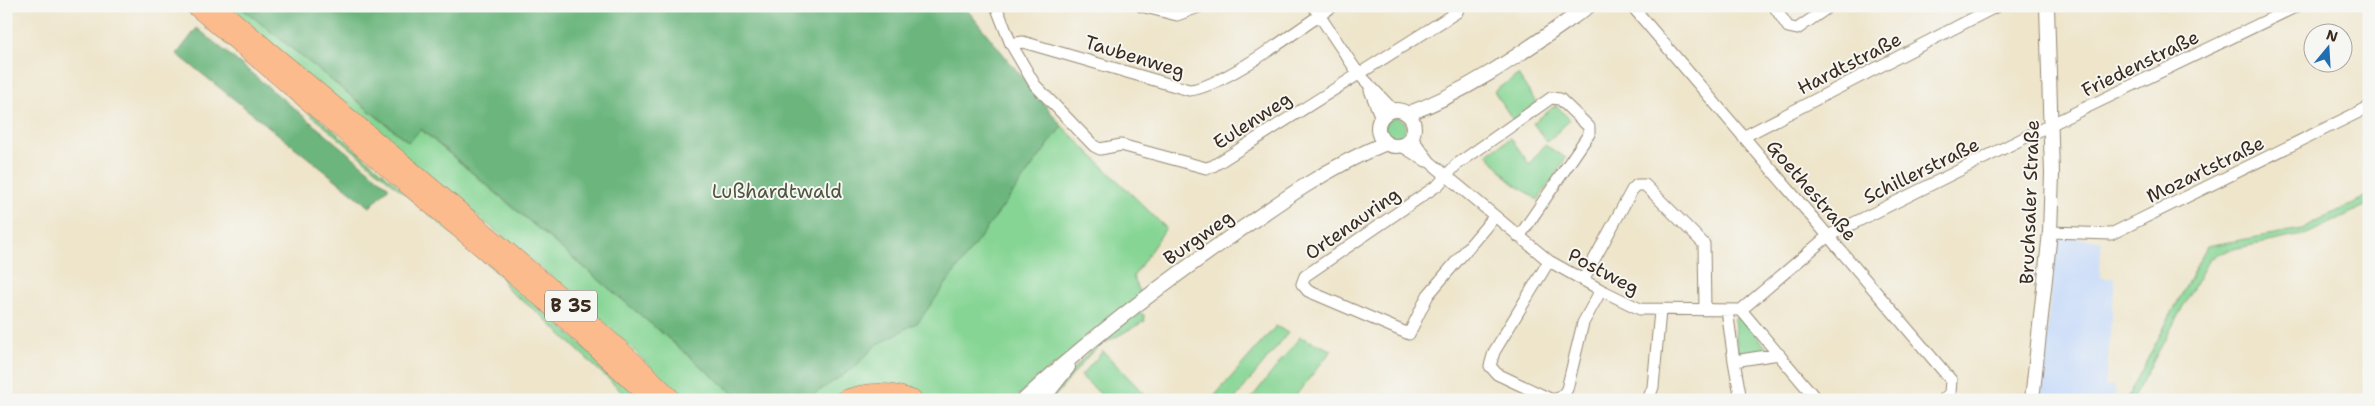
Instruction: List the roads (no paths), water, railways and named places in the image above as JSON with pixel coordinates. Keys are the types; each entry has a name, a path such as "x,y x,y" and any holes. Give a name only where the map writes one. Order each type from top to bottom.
{"highway":[{"name":"B 35","path":"195,6 546,302 652,400"},
{"name":"B 35","path":"216,6 557,293 636,362 673,400"},
{"path":"843,400 874,393 892,393 914,400"}],"street":[{"path":"996,6 1011,44"},
{"path":"1141,6 1176,15 1201,6"},
{"name":"Taubenweg","path":"1011,44 1023,42 1189,90 1199,89 1224,78 1317,11 1333,6"},
{"name":"Eulenweg","path":"1011,44 1034,85 1094,146 1100,149 1121,146 1206,168 1213,166 1457,12 1458,6"},
{"name":"Burgweg","path":"1024,400 1048,376 1142,300 1255,219 1349,159 1386,143 1405,126 1437,103 1509,60 1589,6"},
{"name":"Goethestraße","path":"1632,6 1951,380 1950,393 1943,400"},
{"path":"1774,6 1788,27 1797,29 1830,6"},
{"name":"Hardtstraße","path":"1743,137 1997,6"},
{"name":"Bruchsaler Straße","path":"2032,400 2050,232 2052,124 2047,6"},
{"name":"Friedenstraße","path":"2052,124 2297,6"},
{"path":"1317,11 1358,74 1368,86 1386,143"},
{"name":"Postweg","path":"1368,86 1405,126 1411,154 1430,162 1549,261 1640,309 1660,311 1741,310"},
{"path":"1447,176 1456,165 1551,98 1560,99 1590,127 1590,134 1519,237"},
{"name":"Mozartstraße","path":"2050,232 2111,234 2369,106"},
{"name":"Burgweg","path":"1349,159 1380,124 1405,126"},
{"name":"Schillerstraße","path":"1741,310 1828,236 2052,124"},
{"name":"Ortenauring","path":"1447,176 1438,185 1306,276 1302,280 1304,288 1409,334 1428,295 1495,216"},
{"path":"1583,280 1632,190 1637,185 1645,185 1704,244 1705,310"},
{"path":"1549,261 1494,352 1490,366 1497,374 1550,399 1557,400 1562,397 1567,389 1583,322 1601,290"},
{"path":"1727,310 1741,400"},
{"path":"1741,310 1818,400"},
{"path":"1648,400 1653,387 1660,311"},
{"path":"1734,361 1779,354"},
{"name":"Burgweg","path":"1042,400 1076,355"}],"park label":[{"name":"Lußhardtwald","path":"777,191"}]}
